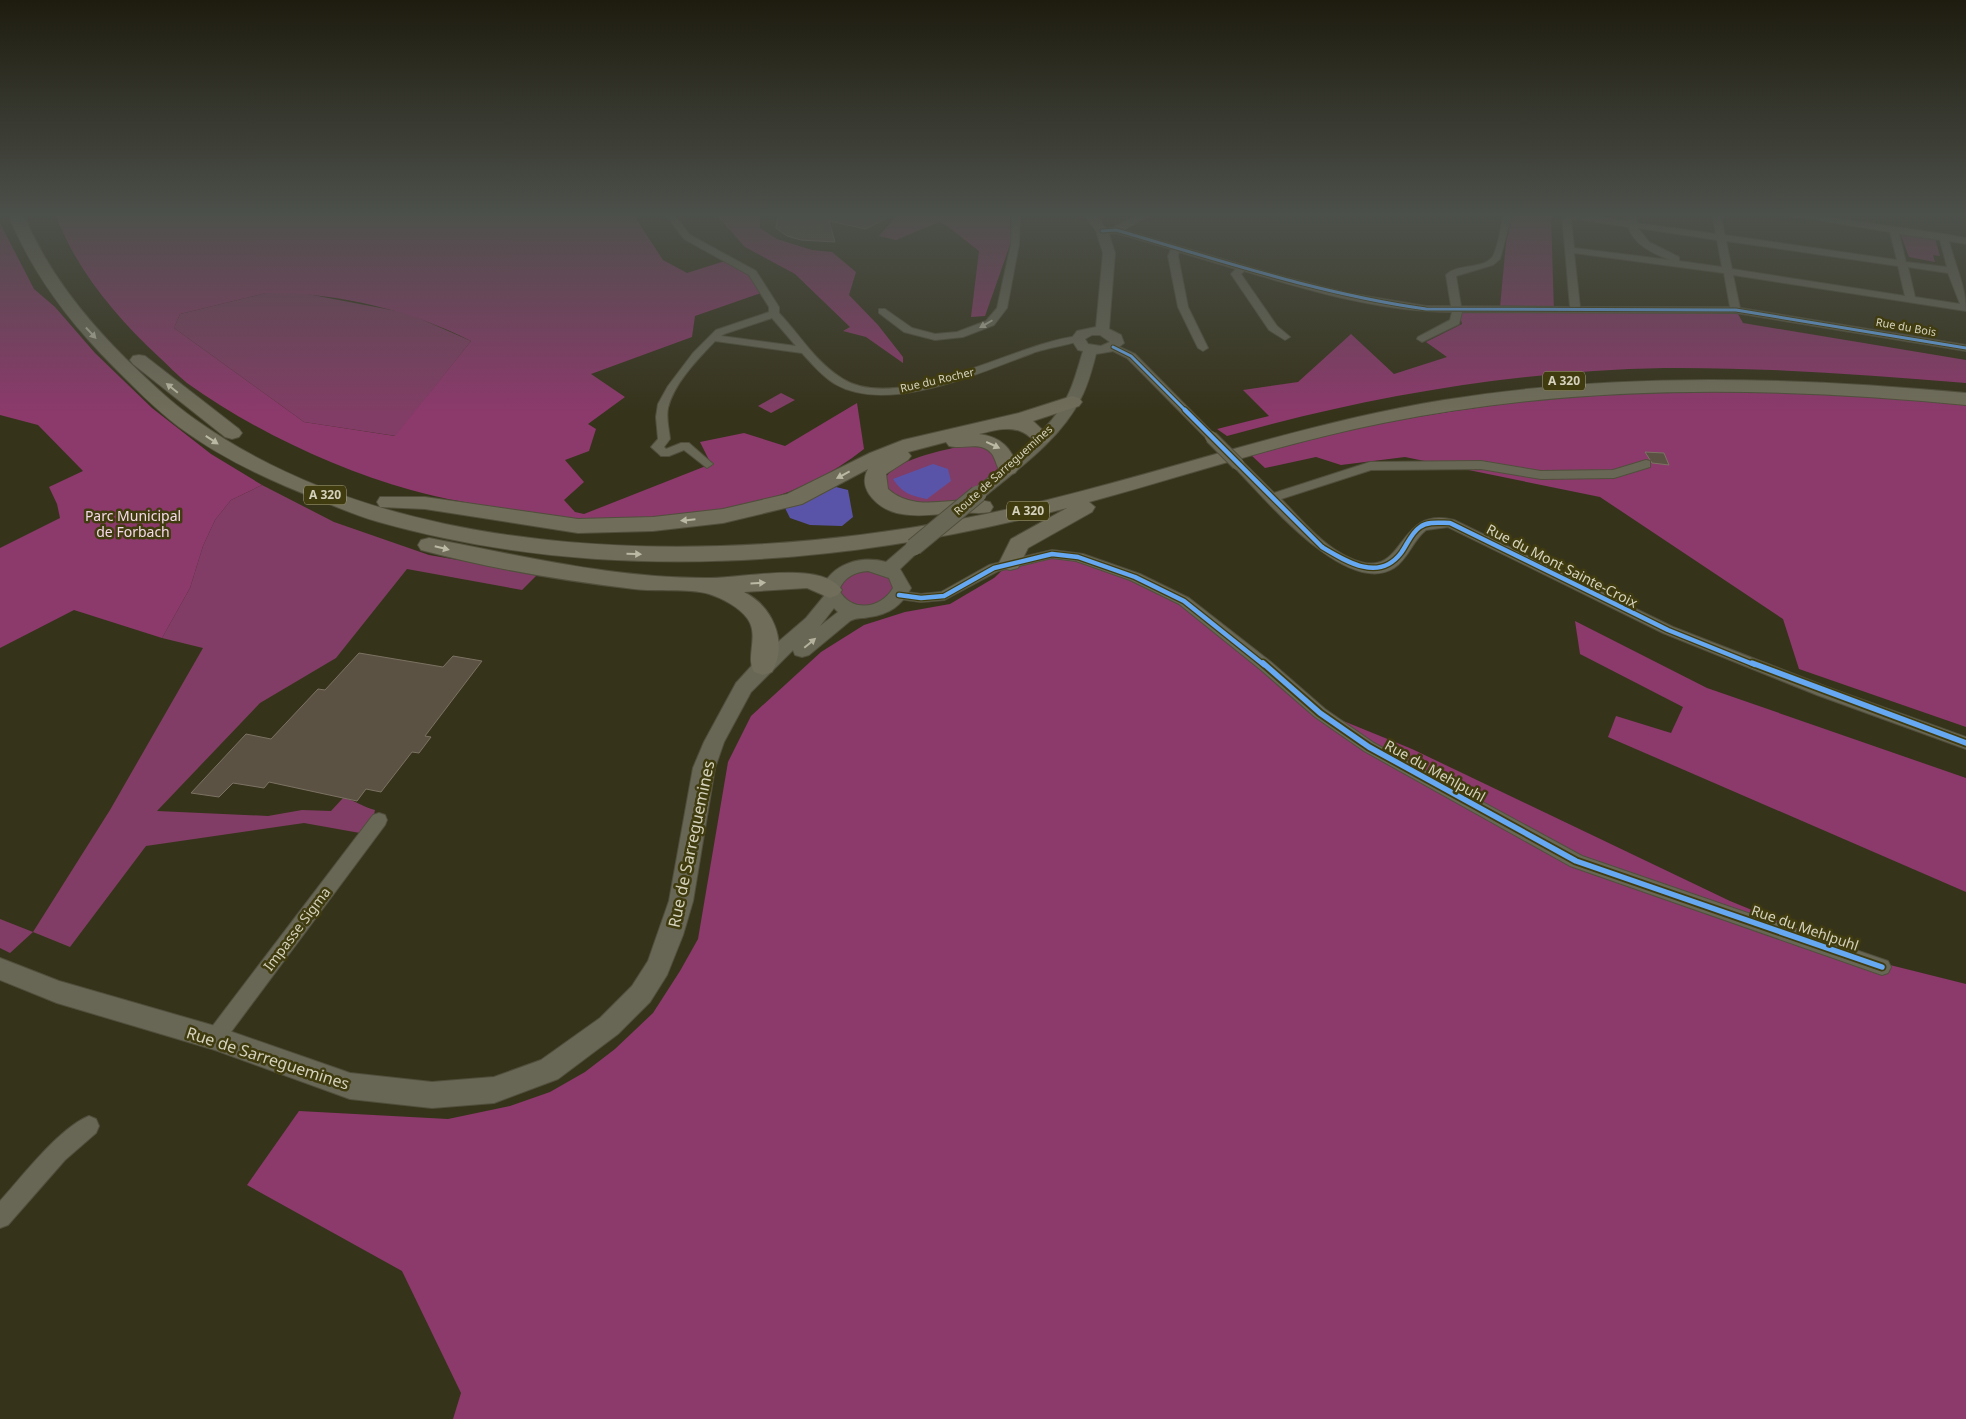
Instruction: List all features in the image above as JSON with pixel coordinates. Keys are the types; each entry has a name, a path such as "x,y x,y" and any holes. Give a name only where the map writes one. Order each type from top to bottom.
{"highway":[{"name":"A 320","path":"49,280 61,299 111,354 156,398 188,424 271,473 382,516 456,533 567,550 628,554 707,554 785,550 856,543 955,527 1098,493 1306,434 1399,414 1511,396 1601,388 1679,385 1812,387 1966,399"},
{"name":"A 320","path":"66,280 124,348 224,428 278,459 334,483 388,502 467,522 575,537 710,541 786,538 856,531 1380,406 1509,386 1592,379 1670,376 1804,378 1966,391"},
{"path":"388,502 425,503 578,526 653,524 723,516 794,499 877,457 910,444 1004,422 1072,402"},
{"path":"1004,422 1028,426 1041,438"},
{"path":"981,501 970,505 934,510 897,506 890,504 879,494 874,482 877,471 887,463 907,454 962,440 979,440 1001,449 1006,456 1008,469"},
{"path":"1010,563 1019,544 1074,512 1169,478 1189,467"},
{"path":"271,473 293,494 379,528 441,549 560,571 635,582 711,586 807,580 822,584 831,594"},
{"path":"711,586 742,599 762,617 766,631 767,670"}],"main road":[{"path":"1102,332 1106,280"},
{"path":"1091,331 1102,332 1116,338 1117,343 1113,347 1103,350 1090,350 1083,347 1078,339 1082,334 1091,331"},
{"name":"Route de Sarreguemines","path":"889,569 914,547 981,501 1008,469 1041,438 1072,402 1090,350"},
{"path":"767,670 813,622 831,594 832,583 846,570 868,565 889,569 900,581 900,595 886,607 876,610 854,611 841,606 831,594"},
{"path":"767,670 854,611"},
{"name":"Rue de Sarreguemines","path":"0,969 57,992 184,1031 215,1038 350,1086 432,1095 494,1090 549,1070 609,1026 641,994 658,967 672,935 681,901 704,768 727,717 767,670"}],"street":[{"name":"Rue du Rocher","path":"757,280 774,308 774,314 790,329 812,360 840,383 864,390 888,390 934,382 930,371 952,377 980,370 1050,343 1078,339"},
{"path":"882,311 908,330 935,337 959,335 990,323 1002,308 1008,280"},
{"path":"1178,280 1183,307 1202,348"},
{"path":"1240,280 1273,328 1285,337"},
{"name":"Rue du Bois","path":"1288,280 1342,296 1377,303 1426,309 1736,310 1966,348"},
{"path":"1422,339 1455,322 1457,310 1451,280"},
{"path":"1572,280 1574,310"},
{"path":"1730,280 1736,310"},
{"path":"1788,280 1966,307 1956,280"},
{"path":"1906,280 1911,299"},
{"path":"707,464 685,445 664,454 657,447 664,439 662,415 665,402 698,352 720,332 774,314"},
{"path":"713,338 804,350"},
{"name":"Rue du Mont Sainte-Croix","path":"1113,347 1131,356 1322,547 1340,558 1362,566 1377,568 1388,566 1395,561 1413,533 1425,524 1437,522 1450,524 1668,630 1822,691 1966,743"},
{"path":"1272,498 1370,466 1480,465 1541,475 1614,474 1646,464"},
{"name":"Rue du Mehlpuhl","path":"900,595 921,598 944,596 972,579 1010,563 1052,554 1078,557 1135,577 1184,601 1266,666 1320,713 1369,747 1576,861 1882,967"},
{"name":"Impasse Sigma","path":"215,1038 379,820"},
{"path":"0,1218 58,1153 88,1126"}],"shaded area":[{"path":"266,293 302,293 407,313 471,341 396,436 304,422 174,328 180,314"},
{"path":"781,393 795,400 771,413 758,406"},
{"path":"965,445 987,448 994,454 1001,465 978,489 964,500 931,506 908,502 890,490 884,481 889,473 907,462 932,453"},
{"path":"933,464 948,469 951,481 927,499 907,493 893,479"},
{"path":"262,485 334,522 429,555 538,574 522,590 407,569 336,658 260,703 157,811 268,816 302,810 331,811 343,798 375,810 373,819 360,833 304,823 146,846 70,947 33,932 110,810 203,648 162,638 190,588 203,546 215,520 231,500"},
{"path":"836,487 848,490 853,517 842,526 810,525 790,518 785,508"},
{"path":"859,570 876,570 887,576 892,582 891,594 880,604 864,607 841,600 839,583"},
{"path":"0,919 33,932 10,953 0,948"}],"green space":[{"name":"Parc Municipal de Forbach","path":"0,280 29,280 34,289 55,307 95,353 152,408 211,454 262,485 231,500 215,520 203,546 190,588 162,638 74,610 0,648 0,548 60,518 57,504 49,487 83,471 38,425 0,415"},
{"path":"90,280 753,280 761,293 695,316 692,337 591,374 625,397 588,424 596,429 589,451 565,460 584,482 564,500 575,512 584,514 711,464 700,442 744,433 785,446 857,403 864,449 840,466 790,491 738,507 711,512 597,522 441,497 411,490 353,471 294,446 238,416 176,374 143,342","holes":["266,293 319,296 372,305 398,312 423,320 471,341 395,436 304,422 174,328 180,314"]},
{"path":"801,280 853,280 849,295 878,325 903,357 903,363 866,337 843,331 850,327"},
{"path":"975,280 998,280 985,316 971,317"},
{"path":"1503,280 1553,280 1554,313 1737,312 1743,323 1966,360 1966,383 1777,370 1664,368 1609,370 1553,374 1443,388 1334,409 1227,436 1217,429 1269,416 1243,390 1298,382 1351,334 1394,374 1447,357 1426,342 1462,324 1459,313 1500,307"},
{"path":"1705,390 1857,395 1966,404 1966,727 1799,669 1783,619 1600,497 1405,457 1341,465 1316,457 1265,468 1251,455 1364,427 1461,410 1582,396"},
{"path":"1052,554 1078,557 1171,596 1336,718 1412,749 1730,901 1882,963 1966,984 1966,1419 453,1419 461,1393 402,1271 247,1185 299,1111 448,1119 510,1106 550,1092 585,1072 615,1049 653,1013 698,939 728,762 751,716 821,652 864,625 905,612 950,604 994,578 1010,563"},
{"path":"1575,621 1707,688 1966,778 1966,892 1608,737 1616,716 1671,733 1683,707 1580,654"}],"building":[{"path":"1645,452 1664,453 1669,465 1652,463"},
{"path":"359,653 443,667 453,656 482,661 425,736 431,737 419,753 412,752 381,792 366,789 357,801 269,782 264,788 233,783 219,797 191,793 246,734 271,739 318,689 325,690"}],"cycle path":[{"path":"1286,280 1347,296 1426,309 1736,310 1966,348"},
{"path":"1113,347 1131,356 1322,547 1347,561 1367,568 1386,566 1401,553 1414,532 1420,527 1436,522 1450,523 1668,630 1822,691 1966,743"},
{"path":"899,595 921,598 944,596 994,568 1052,554 1078,557 1135,577 1184,601 1266,666 1320,713 1369,747 1576,861 1882,967"}]}
